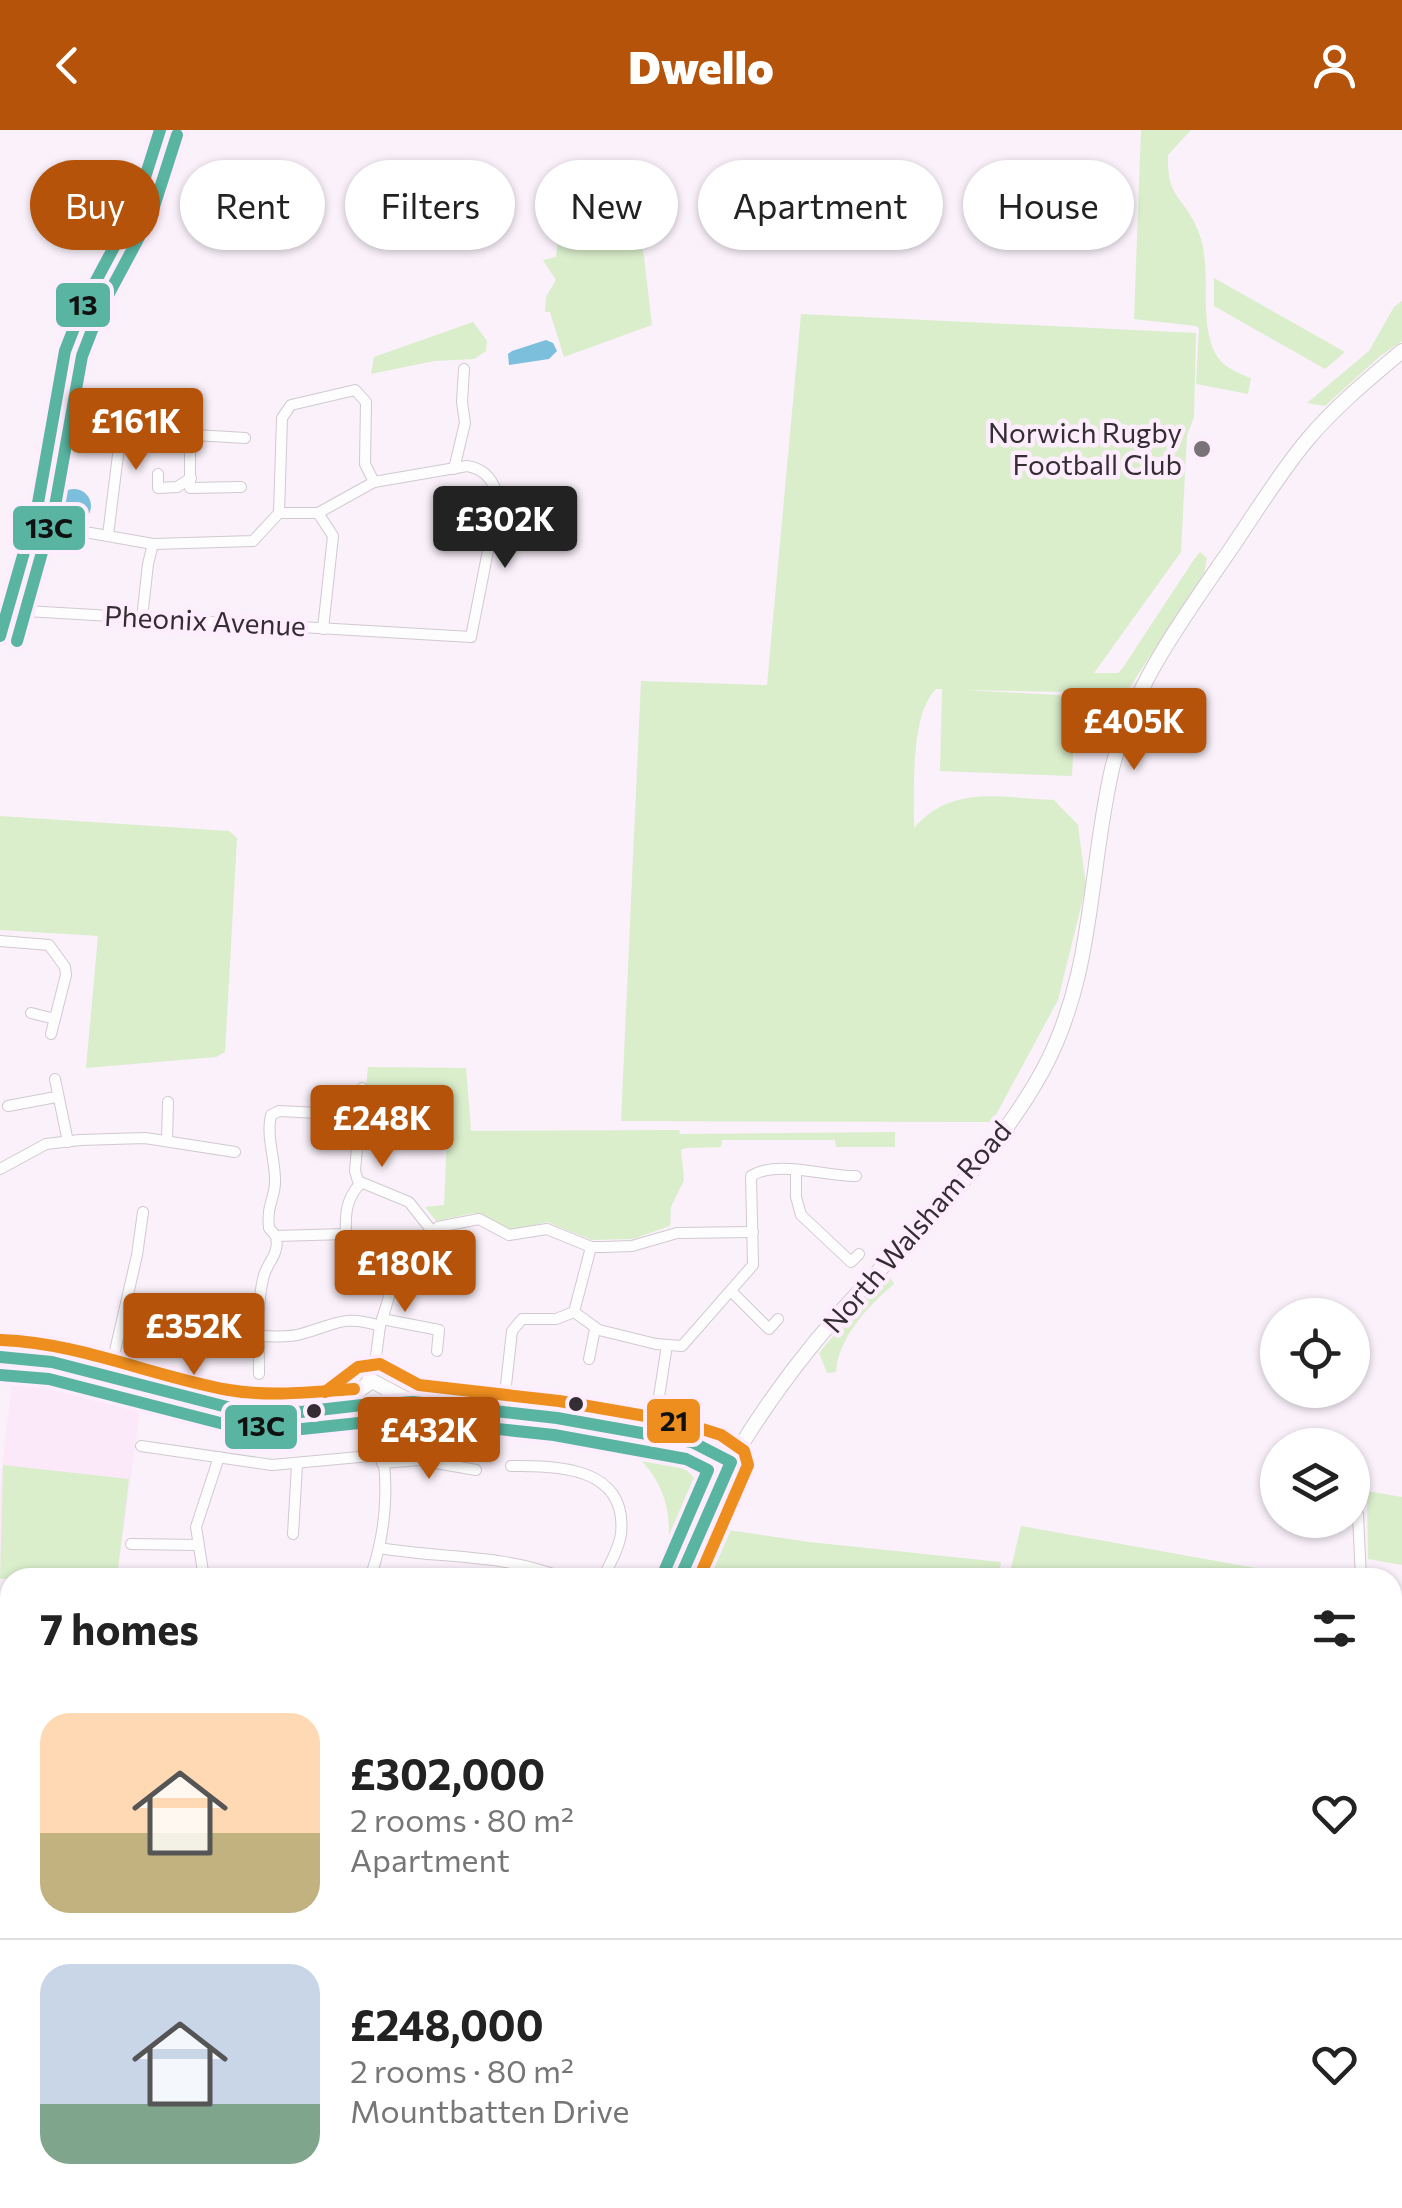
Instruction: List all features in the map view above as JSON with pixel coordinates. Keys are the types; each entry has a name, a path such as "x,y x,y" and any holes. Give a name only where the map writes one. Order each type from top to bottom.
{"main road":[{"path":"0,636 38,503 65,351 83,305 136,206 160,130"},
{"name":"North Walsham Road","path":"684,1568 731,1462 804,1356 982,1159 1043,1070 1071,1004 1088,936 1112,772 1130,712 1152,668 1306,442 1358,388 1402,351"},
{"path":"0,1357 52,1362 242,1410 301,1412 371,1400 413,1402 676,1439 708,1448 731,1462"},
{"path":"371,1400 378,1381 413,1402"}],"street":[{"path":"280,513 318,513 374,482 454,468 465,423 462,402 468,375"},
{"path":"43,532 85,532 154,544 253,541 280,513 282,418 292,405 354,390 366,402 365,464 374,482"},
{"path":"241,487 190,488 190,444 196,436 245,438"},
{"path":"108,535 119,447 130,438 190,444"},
{"name":"Pheonix Avenue","path":"9,610 471,638 498,500 496,486 479,468 454,468"},
{"path":"158,474 157,494 191,478"},
{"path":"318,513 333,536 323,628"},
{"path":"142,618 154,544"},
{"path":"0,941 46,944 52,948 66,974 51,1034"},
{"path":"31,1013 55,1019"},
{"path":"54,1079 68,1142"},
{"path":"360,1184 355,1170 362,1088"},
{"path":"8,1106 56,1097"},
{"path":"167,1140 168,1102"},
{"path":"259,1374 262,1284 277,1252 276,1236 268,1224 268,1202 276,1182 269,1130 271,1115 279,1110 359,1116"},
{"path":"0,1169 46,1144 122,1138 167,1140 230,1155"},
{"path":"574,1312 595,1329 682,1346 753,1266 751,1176 762,1170 824,1170 843,1181 856,1176"},
{"path":"796,1170 796,1197 802,1215 855,1258 841,1273"},
{"path":"360,1184 409,1202 432,1231"},
{"path":"276,1236 346,1234 346,1210 350,1196 360,1184"},
{"path":"109,1377 138,1255 144,1212"},
{"path":"373,1568 380,1548 384,1492 371,1400 381,1323 396,1274 432,1231 479,1220 509,1235 547,1229 591,1246 632,1246 677,1233 754,1232"},
{"path":"574,1312 591,1246"},
{"path":"731,1291 764,1334 778,1320"},
{"path":"503,1412 513,1323 522,1319 556,1319 574,1312"},
{"path":"259,1336 299,1335 353,1318 381,1323 440,1324 437,1352"},
{"path":"589,1359 595,1329"},
{"path":"667,1346 649,1414 668,1418"},
{"path":"376,1356 385,1386"},
{"path":"141,1446 157,1453 272,1465 381,1454 468,1466"},
{"path":"207,1568 197,1545 199,1514 219,1457"},
{"path":"518,1462 586,1472 602,1484 617,1502 621,1514 621,1535 608,1568"},
{"path":"292,1534 297,1465"},
{"path":"1359,1538 1360,1568"},
{"path":"130,1544 144,1540 197,1545"},
{"path":"380,1548 414,1554 497,1558 530,1568"}],"shaded area":[{"path":"13,1371 142,1395 118,1568 0,1568 0,1488"}],"green space":[{"path":"1141,130 1191,130 1168,155 1170,181 1194,221 1203,247 1211,343 1226,366 1251,378 1248,394 1196,384 1196,326 1134,319"},
{"path":"557,250 643,250 652,325 564,357 550,312 545,312 546,297 556,280 543,260 556,257"},
{"path":"1214,278 1345,352 1325,369 1214,306"},
{"path":"1402,301 1402,341 1325,406 1307,403 1369,351 1394,307"},
{"path":"801,314 1196,333 1194,417 1187,435 1181,552 1094,673 1118,673 1122,669 1200,552 1207,558 1204,573 1126,693 964,690 1076,696 1072,776 940,771 942,689 936,689 922,716 915,755 914,828 944,805 961,799 996,796 1054,800 1078,825 1086,886 1058,1000 992,1122 621,1121 641,681 767,685"},
{"path":"473,322 487,341 486,351 474,359 434,361 371,374 374,357"},
{"path":"0,816 229,831 237,838 225,1052 216,1057 86,1068 98,936 0,930"},
{"path":"368,1067 466,1068 471,1131 895,1132 895,1147 836,1147 835,1140 722,1140 721,1147 686,1148 681,1150 684,1180 671,1207 670,1226 633,1239 591,1240 547,1222 513,1230 474,1213 436,1221 425,1207 444,1205 450,1135 448,1087 366,1086"},
{"path":"890,1277 894,1284 848,1335 836,1372 827,1373 819,1353 875,1286"},
{"path":"607,1436 663,1451 706,1490 679,1543 666,1558 668,1519 659,1486 639,1458"},
{"path":"3,1465 129,1479 118,1568 0,1568"},
{"path":"1370,1492 1402,1497 1402,1565 1368,1559"},
{"path":"1021,1526 1256,1568 1011,1568"},
{"path":"714,1528 1001,1562 1000,1568 695,1568"}],"water":[{"path":"546,340 557,351 549,359 509,365 508,354 512,351"},
{"path":"74,489 86,494 91,506 86,518 74,523 62,518 57,506 62,494"}],"transit line":[{"name":"13","path":"0,636 38,503 65,351 83,305 136,206 160,130"},
{"name":"13C","path":"17,641 55,506 82,356 99,312 152,213 177,135"},
{"name":"21","path":"1,1340 88,1353 229,1390 275,1394 354,1389"},
{"name":"13","path":"0,1357 52,1362 231,1408 301,1412 362,1405 375,1411 387,1404 413,1402 557,1418 692,1442 731,1462 684,1568"},
{"name":"21","path":"325,1392 358,1367 380,1364 419,1385 559,1401 680,1422 721,1435 744,1451 748,1465 703,1568"},
{"name":"13C","path":"0,1375 49,1379 228,1425 302,1429 359,1423 376,1428 392,1421 413,1420 554,1435 686,1459 708,1470 666,1568"}],"place":[{"name":"Norwich Rugby Football Club","path":"1202,449"}]}
